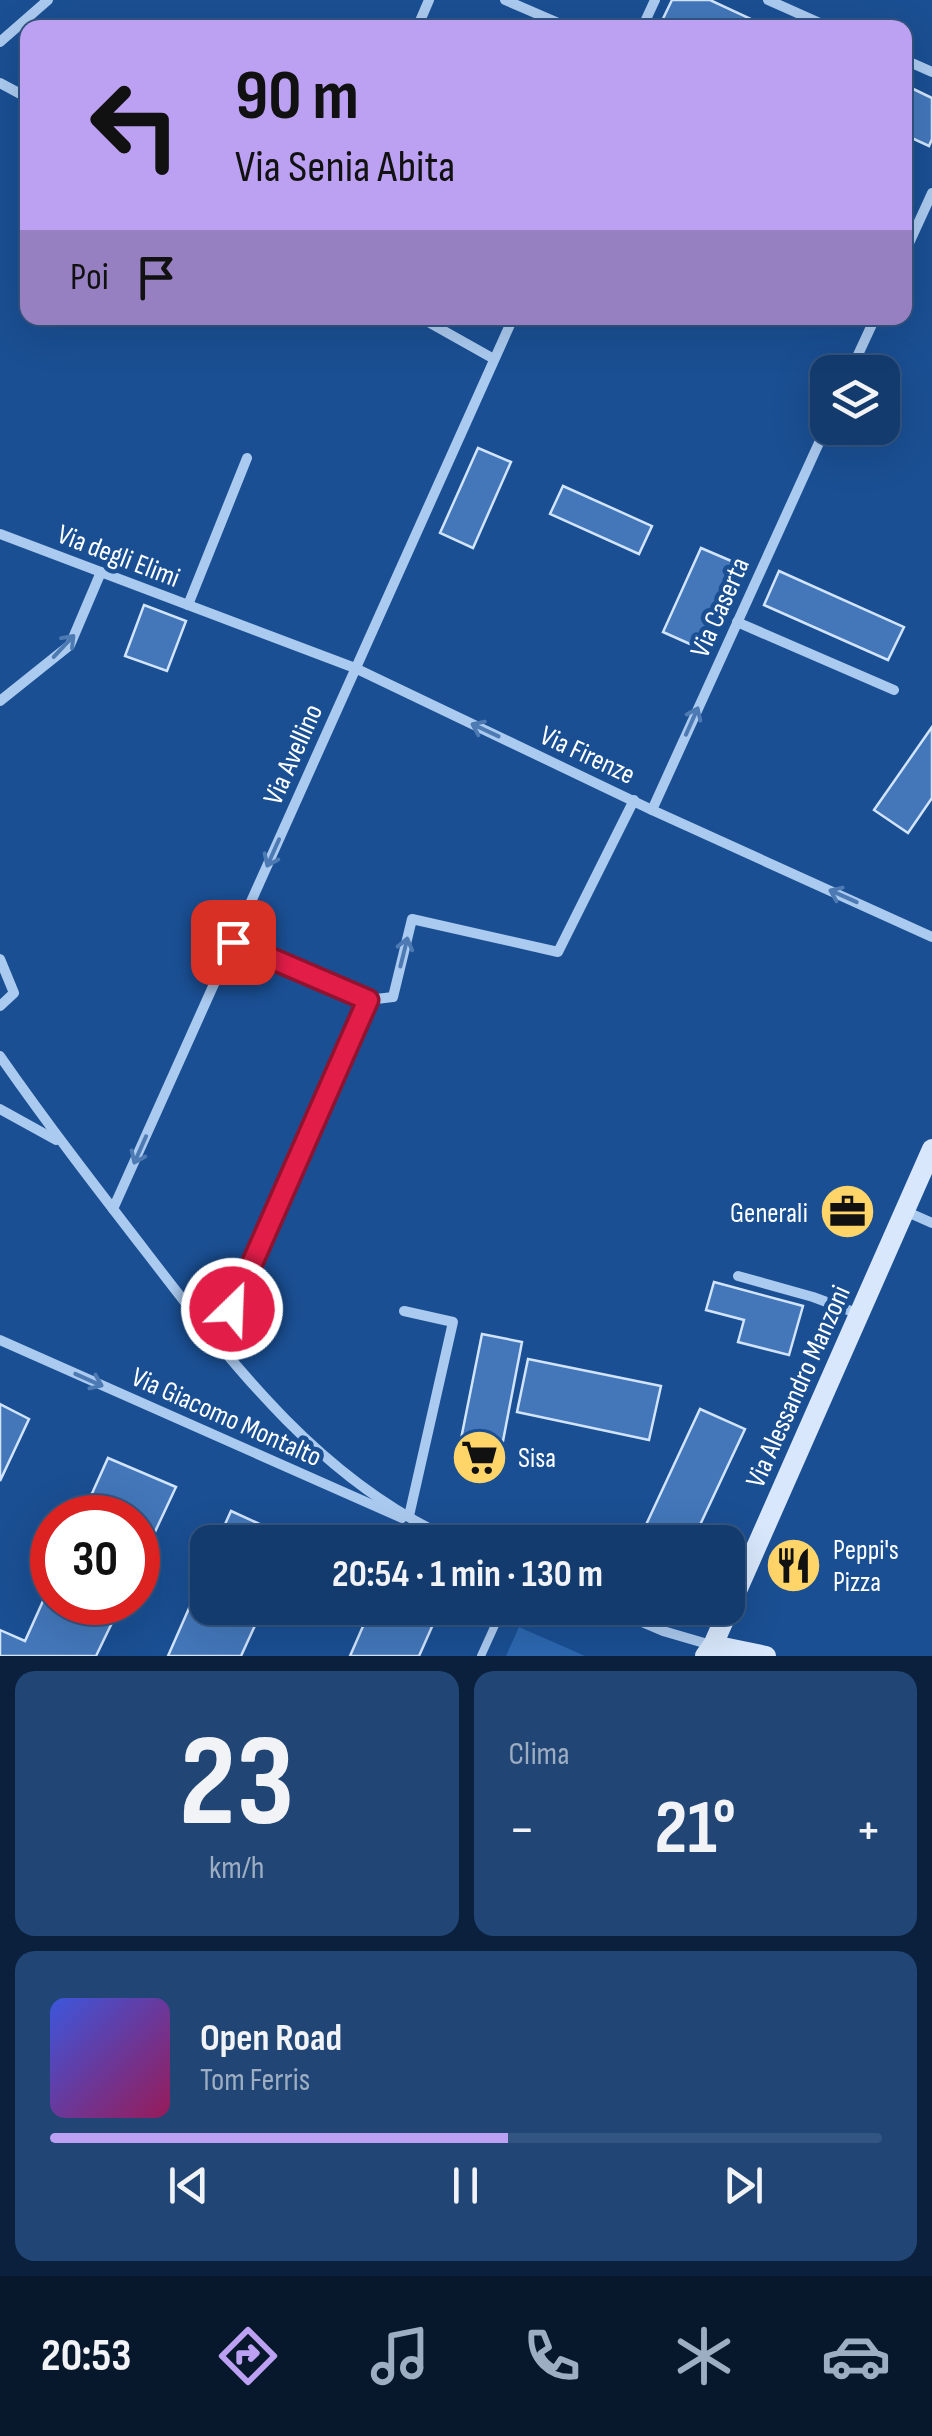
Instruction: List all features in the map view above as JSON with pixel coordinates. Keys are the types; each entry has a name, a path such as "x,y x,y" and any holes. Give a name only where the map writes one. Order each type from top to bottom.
{"main road":[{"name":"Via Alessandro Manzoni","path":"710,1652 932,1149"},
{"path":"710,1652 766,1656"}],"street":[{"path":"25,20 48,0"},
{"path":"505,0 551,20"},
{"path":"768,0 812,20"},
{"path":"0,42 20,24"},
{"path":"912,237 932,193"},
{"path":"433,325 494,359"},
{"name":"Via Avellino","path":"113,1209 510,325"},
{"path":"858,355 872,325"},
{"name":"Via Caserta","path":"652,810 818,445"},
{"path":"188,604 247,458"},
{"name":"Via degli Elimi","path":"0,534 222,618"},
{"path":"0,700 70,645 101,572"},
{"name":"Via Firenze","path":"222,618 356,668 652,810 932,936"},
{"path":"737,622 894,690"},
{"path":"233,942 368,1000 393,997 412,919 558,952 634,800"},
{"path":"0,959 14,992 0,1006"},
{"path":"216,1344 368,1000"},
{"path":"0,1056 62,1144 216,1344 314,1450 423,1525"},
{"path":"0,1109 62,1144"},
{"path":"904,1211 932,1222"},
{"path":"738,1276 859,1314"},
{"path":"404,1310 453,1322 408,1516"},
{"name":"Via Giacomo Montalto","path":"0,1340 418,1525"},
{"path":"649,1625 710,1652"}],"lane":[{"path":"481,1656 495,1625"}],"shaded area":[{"path":"519,1627 585,1656 506,1656"}],"building":[{"path":"672,0 710,0 753,20 662,20"},
{"path":"912,88 932,98 929,146 912,138"},
{"path":"478,448 511,462 473,548 440,533"},
{"path":"563,486 652,526 639,554 550,514"},
{"path":"701,548 736,563 699,648 663,632"},
{"path":"779,571 904,627 888,660 764,605"},
{"path":"144,605 186,621 167,671 125,656"},
{"path":"932,727 932,798 908,833 874,810"},
{"path":"714,1282 803,1306 789,1355 738,1342 744,1320 706,1310"},
{"path":"482,1334 522,1342 498,1467 457,1459"},
{"path":"528,1359 661,1386 649,1440 517,1412"},
{"path":"0,1404 29,1419 0,1481"},
{"path":"700,1409 745,1429 700,1525 646,1525"},
{"path":"108,1458 176,1487 160,1521 160,1495 91,1495"},
{"path":"231,1511 262,1525 225,1525"},
{"path":"190,1606 190,1625 255,1625 241,1656 168,1656"},
{"path":"32,1625 111,1625 96,1656 0,1656 0,1630 25,1641"},
{"path":"364,1625 433,1625 419,1656 350,1656"}],"place":[{"name":"Generali","path":"847,1212"},
{"name":"Sisa","path":"479,1457"},
{"name":"Peppi's Pizza","path":"794,1565"}],"route":[{"path":"232,1309 368,1000 233,942"}]}
